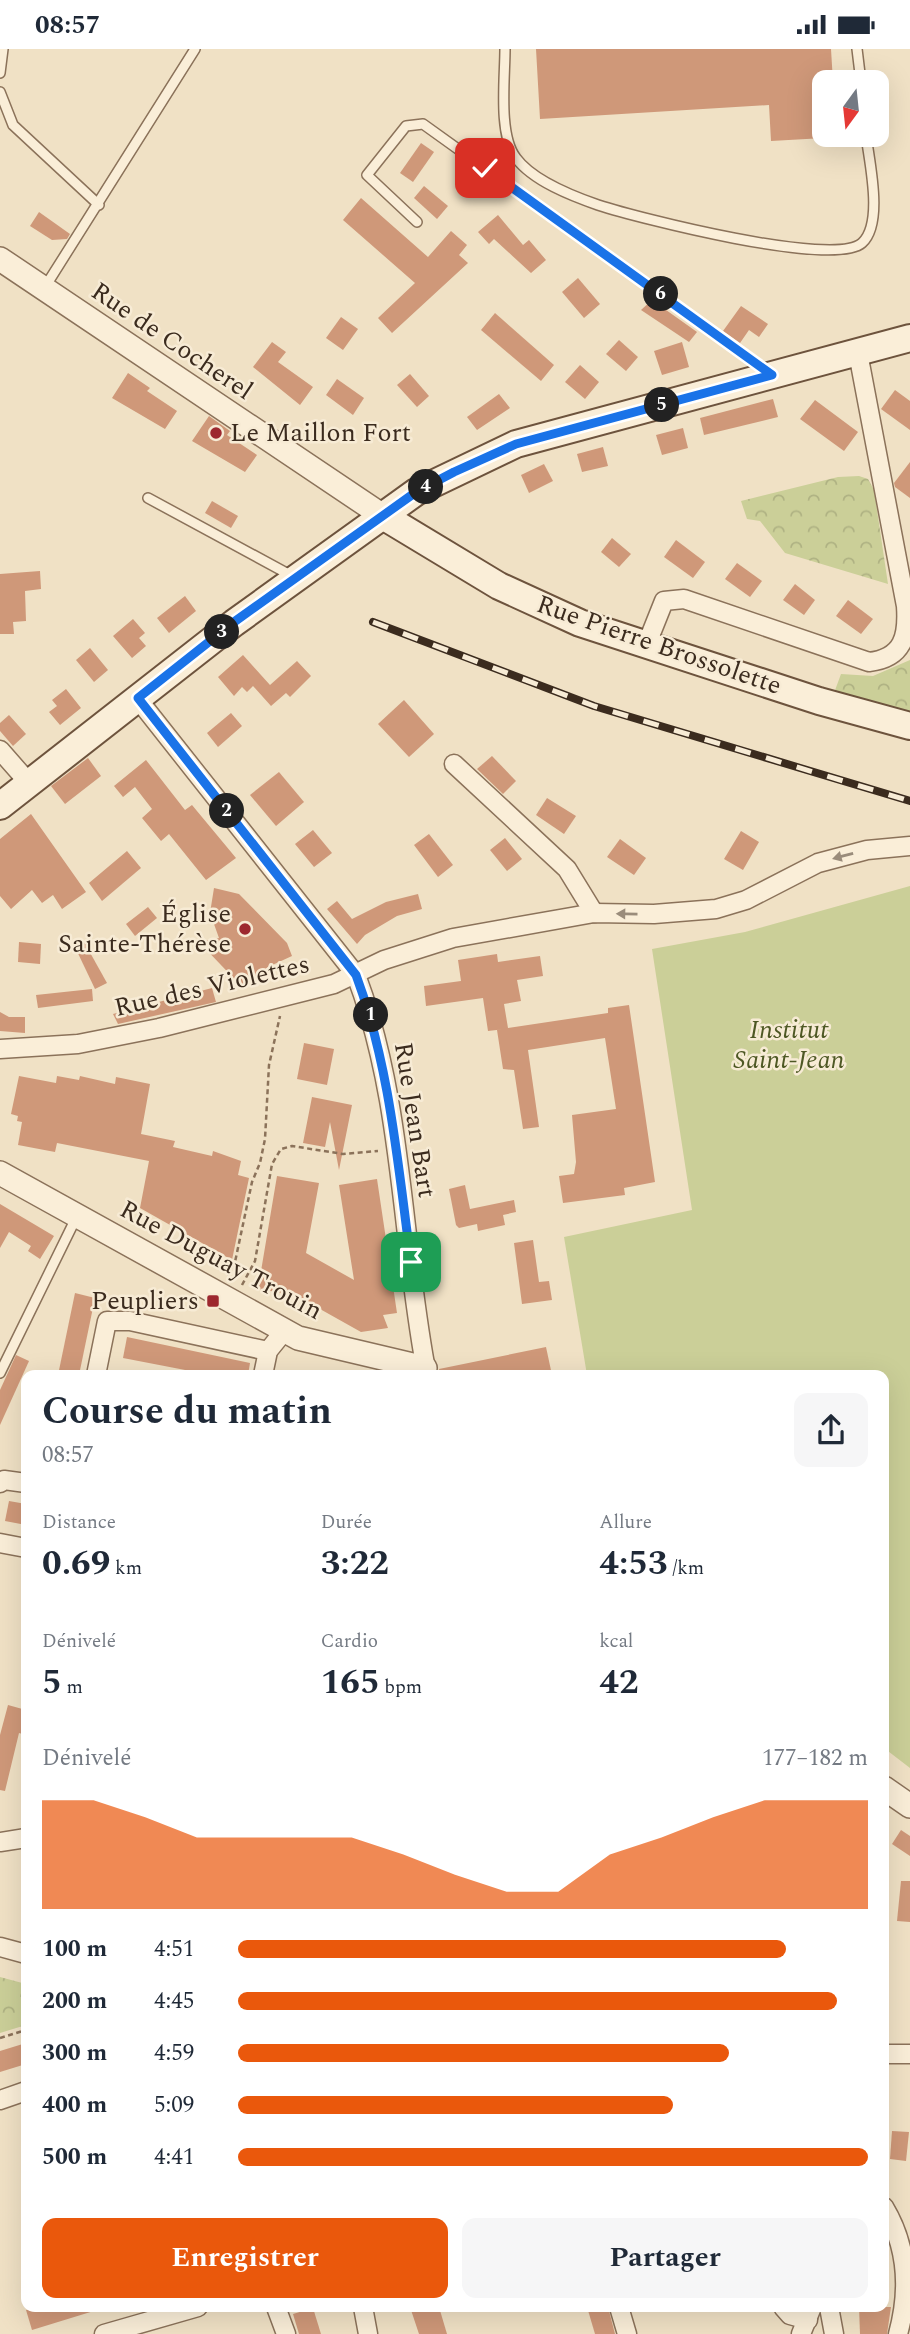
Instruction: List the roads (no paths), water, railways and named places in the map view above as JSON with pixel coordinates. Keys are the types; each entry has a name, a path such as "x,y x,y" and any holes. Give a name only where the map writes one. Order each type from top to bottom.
{"main road":[{"path":"0,806 138,698 416,492 516,444 910,338"},
{"name":"Rue Pierre Brossolette","path":"383,516 499,586 580,623 646,646 910,726"}],"street":[{"name":"Rue de Cocherel","path":"0,259 383,516"},
{"path":"646,646 664,601 684,599 869,662 883,661 897,649 908,634 858,352"},
{"name":"Rue Jean Bart","path":"138,698 356,975 371,1014 395,1147 426,1370"},
{"path":"0,750 29,783"},
{"path":"454,764 567,869 594,913"},
{"name":"Rue des Violettes","path":"0,1049 78,1044 159,1028 356,975 384,960 453,938 594,913 654,914 716,909 746,899 818,863 866,850 910,846"},
{"name":"Rue Duguay Trouin","path":"0,1173 310,1342 418,1370"},
{"path":"97,1370 107,1321 130,1321 268,1351"},
{"path":"264,1370 268,1351 285,1329"},
{"path":"0,1483 4,1479 21,1482"},
{"path":"0,1543 21,1547"},
{"path":"889,1791 910,1806"},
{"path":"0,1842 21,1839"},
{"path":"0,1947 21,1953"},
{"path":"889,2054 910,2055"},
{"path":"0,2100 21,2093"},
{"path":"889,2219 905,2256 907,2292 898,2334"},
{"path":"104,2334 181,2312"},
{"path":"278,2312 286,2334"},
{"path":"364,2312 368,2334"},
{"path":"621,2312 628,2334"},
{"path":"787,2312 807,2320"},
{"path":"831,2312 834,2334"}],"lane":[{"path":"0,73 3,49"},
{"path":"44,289 195,49"},
{"path":"505,49 506,140 516,159 535,176 573,194 655,221 798,249 850,250 862,243 872,225 874,209 867,147"},
{"path":"857,49 860,70"},
{"path":"0,92 13,125 99,205"},
{"path":"417,222 367,175 406,126 423,124 772,375"},
{"path":"148,498 297,578"},
{"path":"0,1373 77,1214"}],"railway":[{"path":"373,622 594,706 910,801"}],"place":[{"name":"Le Maillon Fort","path":"216,433"},
{"name":"Église Sainte-Thérèse","path":"245,929"},
{"name":"Peupliers","path":"213,1301"}],"park label":[{"name":"Institut Saint-Jean","path":"789,1044"}]}
